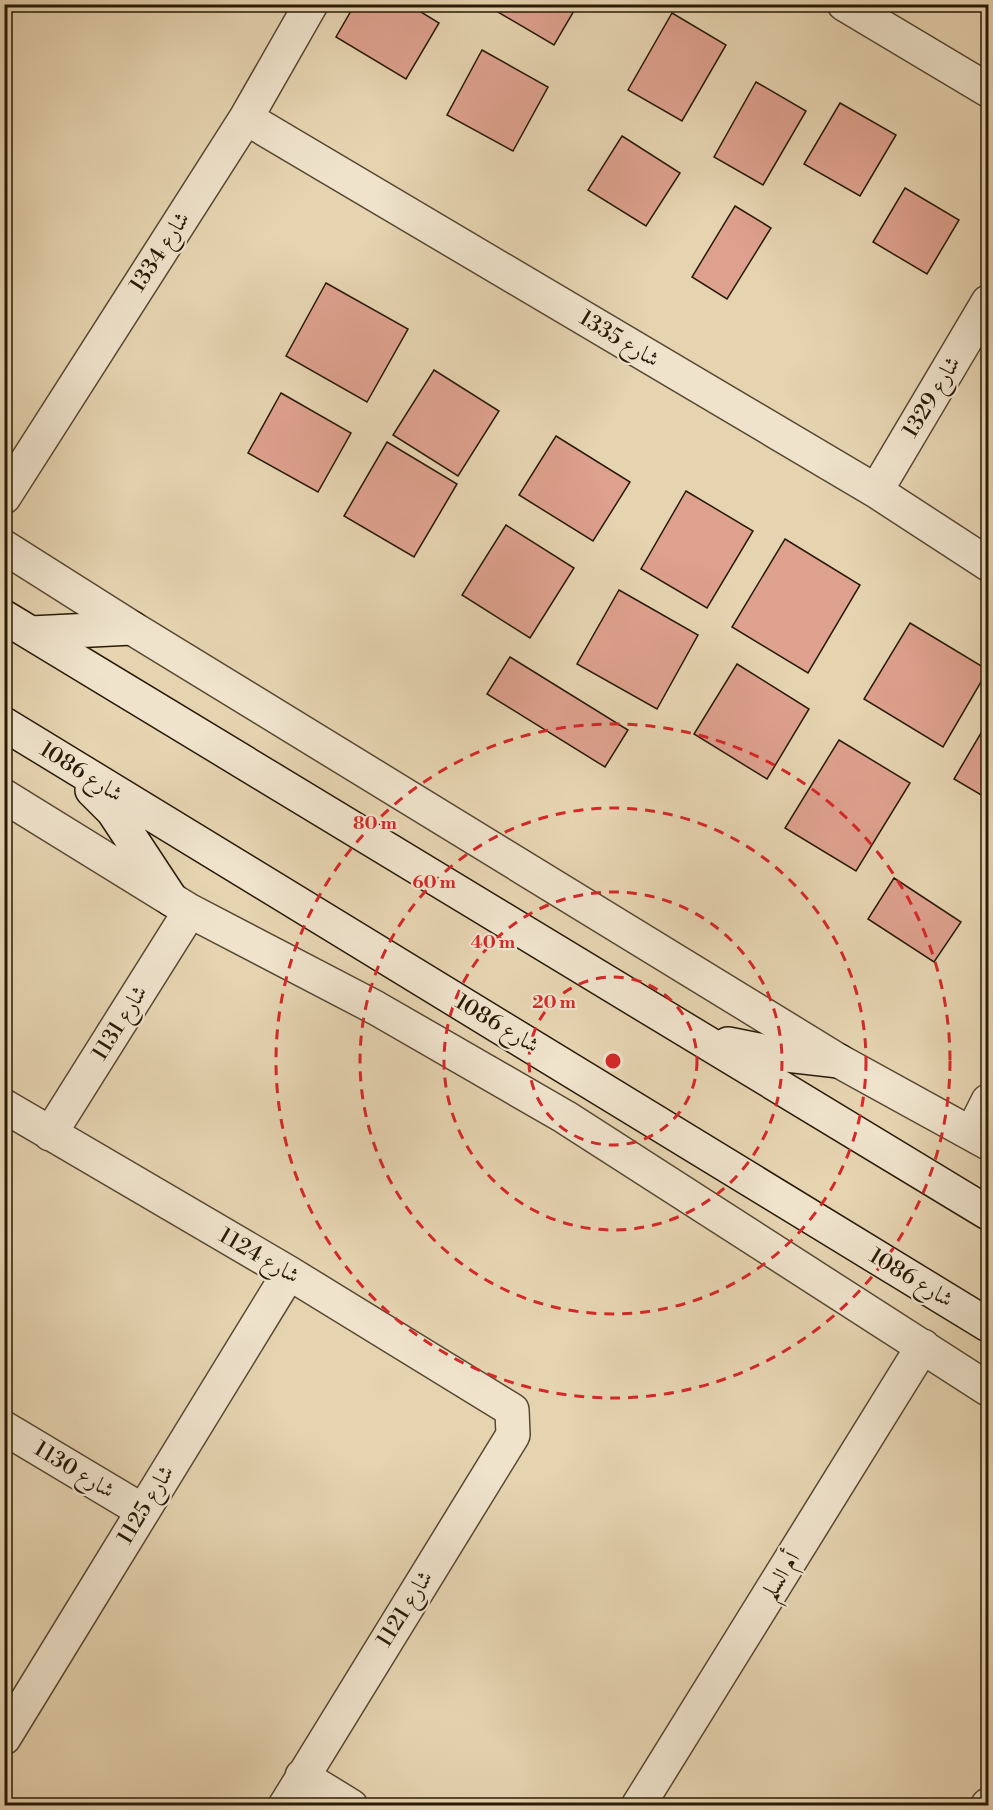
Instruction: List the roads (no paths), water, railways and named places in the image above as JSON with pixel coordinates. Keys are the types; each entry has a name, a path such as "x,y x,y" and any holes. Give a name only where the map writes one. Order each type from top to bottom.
{"street":[{"name":"شارع 1334","path":"4,497 246,118 311,4"},
{"path":"844,4 988,90"},
{"name":"شارع 1335","path":"246,118 876,491 988,564"},
{"name":"شارع 1329","path":"876,491 988,302"},
{"path":"4,547 132,628 839,1061 980,1138 988,1101"},
{"path":"18,625 132,628"},
{"path":"18,625 708,1040 988,1213"},
{"name":"شارع 1086","path":"4,724 988,1325"},
{"path":"61,760 113,810 180,905"},
{"name":"شارع 1086","path":"4,796 180,905 375,1008 565,1117 988,1389"},
{"name":"شارع 1131","path":"50,1134 180,905"},
{"path":"708,1040 778,1054 839,1061"},
{"name":"شارع 1124","path":"4,1106 289,1273 512,1410"},
{"name":"شارع 1125","path":"4,1738 289,1273"},
{"name":"أم السلم","path":"638,1806 923,1346"},
{"name":"شارع 1121","path":"285,1806 513,1435 512,1410"},
{"name":"شارع 1130","path":"4,1428 143,1512"},
{"path":"302,1776 351,1806"}]}
